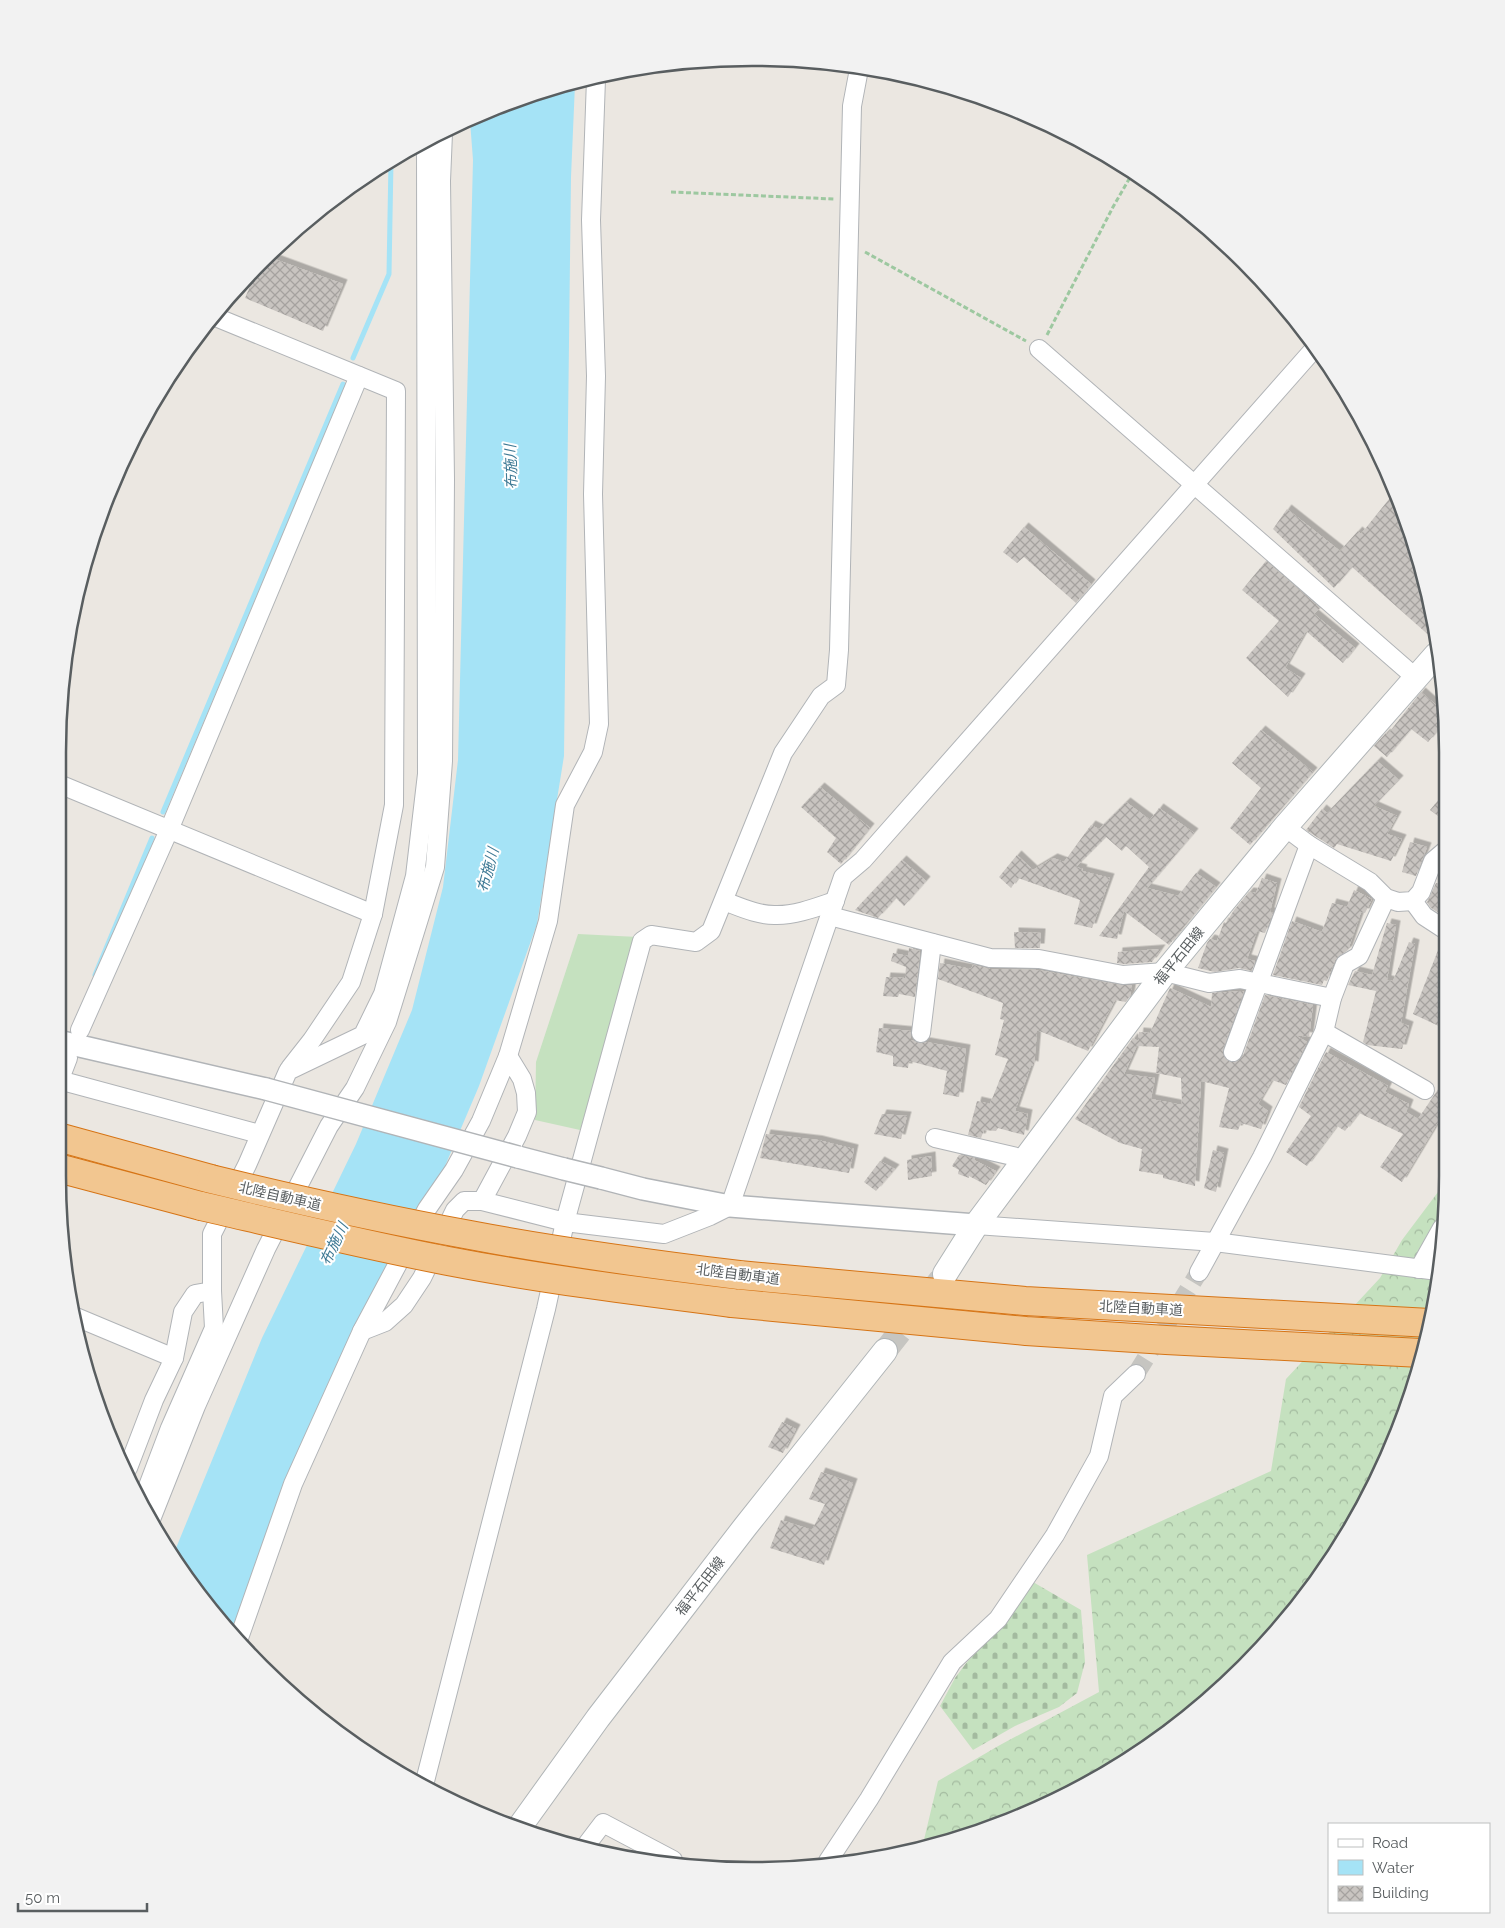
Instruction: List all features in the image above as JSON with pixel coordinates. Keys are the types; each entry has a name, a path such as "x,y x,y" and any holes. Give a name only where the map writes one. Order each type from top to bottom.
{"highway":[{"name":"北陸自動車道","path":"66,1139 211,1179 337,1209 471,1236 601,1257 739,1275 1025,1301 1423,1323"},
{"name":"北陸自動車道","path":"66,1170 325,1236 450,1261 597,1286 732,1303 1026,1331 1415,1353"}],"main road":[{"name":"福平石田線","path":"945,1274 976,1225 1164,972 1286,827 1432,659"},
{"name":"福平石田線","path":"524,1822 598,1718 751,1519 885,1351"}],"street":[{"path":"426,1779 546,1309 565,1222 642,941 651,936 696,942 712,931 783,753 821,696 836,685 839,650 852,106 858,75"},
{"path":"241,1632 293,1484 362,1331 428,1209 454,1170 481,1121 508,1056 548,921 565,805 593,752 599,724 593,494 596,376 591,220 596,85"},
{"path":"154,1512 196,1406 266,1248 329,1126 355,1088 387,1022 435,867 443,741 445,479 441,181 443,140"},
{"path":"288,1071 363,1035 383,994 415,876 427,774 426,149"},
{"path":"145,1494 170,1428 214,1328 212,1234 247,1165 288,1071 312,1040 351,982 373,914 394,805 394,485 396,391 221,319"},
{"path":"1039,349 1415,677"},
{"path":"362,1331 385,1322 404,1305 422,1278 455,1210 464,1201 482,1200 565,1222 664,1234 730,1206 843,876 863,860 1310,353"},
{"path":"80,1030 168,830 359,376"},
{"path":"66,787 373,914"},
{"path":"1286,827 1309,845 1370,882 1386,898 1398,902 1413,900 1421,892 1433,861 1439,856"},
{"path":"1233,1052 1309,845"},
{"path":"1199,1272 1262,1157 1324,1032 1332,998 1346,964 1359,956 1386,898"},
{"path":"1413,900 1424,916 1439,926"},
{"path":"724,901 753,911 777,915 832,908 932,943 990,958 1039,959 1123,975 1164,972 1209,983 1240,979 1332,998"},
{"path":"920,1033 932,943"},
{"path":"1324,1032 1425,1090"},
{"path":"66,1050 266,1089 643,1189 730,1206 1214,1242 1432,1270"},
{"path":"482,1200 527,1112 524,1086 508,1056"},
{"path":"66,1084 259,1134"},
{"path":"935,1138 1025,1159"},
{"path":"1418,1269 1435,1240"},
{"path":"130,1463 154,1400 174,1358 183,1312 195,1294 212,1291"},
{"path":"82,1319 174,1358"},
{"path":"831,1857 869,1799 952,1662 998,1619 1055,1535 1099,1456 1113,1396 1136,1374"},
{"path":"589,1841 603,1823 666,1856"}],"path":[{"path":"849,243 958,302 1039,349 1129,179"},
{"path":"671,192 850,200"}],"green space":[{"path":"578,934 638,937 580,1130 535,1120 536,1062"},
{"path":"1438,1192 1433,1265 1426,1309 1402,1396 1387,1438 1347,1519 1297,1593 1238,1661 1170,1720 1134,1746 1096,1770 1015,1810 924,1839 938,1781 1000,1745 1099,1692 1087,1555 1271,1471 1286,1379 1380,1278 1402,1240"},
{"path":"1033,1582 1081,1610 1085,1662 1077,1693 1059,1707 1015,1726 973,1750 940,1706 955,1678 967,1662 1007,1619"}],"water":[{"name":"布施川","path":"575,90 571,177 564,756 537,924 479,1086 386,1305 311,1426 235,1626 208,1593 176,1548 262,1338 356,1144 412,1010 443,887 458,760 473,160 470,127 532,103"}],"building":[{"path":"275,259 343,284 323,331 245,298 251,285"},
{"path":"1390,498 1415,575 1429,635 1352,567 1334,588 1273,529 1287,509 1340,551 1358,531 1361,534"},
{"path":"1024,527 1091,584 1076,603 1024,557 1017,563 1003,552"},
{"path":"1266,561 1320,608 1314,614 1355,648 1343,663 1306,631 1285,668 1301,678 1288,697 1246,658 1279,621 1242,590"},
{"path":"1421,692 1437,706 1438,730 1428,742 1411,729 1387,757 1374,746 1386,733 1387,735"},
{"path":"1261,730 1313,772 1250,845 1230,828 1261,788 1232,763"},
{"path":"1377,761 1399,780 1374,806 1397,816 1387,834 1402,839 1391,861 1337,844 1334,848 1306,830 1322,809 1327,813"},
{"path":"820,787 870,828 841,864 827,852 836,838 801,807"},
{"path":"1439,799 1439,817 1430,810"},
{"path":"1126,802 1150,820 1159,808 1194,833 1147,888 1178,896 1196,873 1216,887 1169,945 1124,911 1117,939 1099,936 1149,867 1126,846 1122,851 1106,837 1076,867 1083,869 1082,871 1110,878 1092,928 1074,924 1080,900 1018,878 1011,888 999,877 1017,855 1033,870 1053,858 1064,862 1091,825 1099,829"},
{"path":"1410,842 1427,847 1416,876 1402,872"},
{"path":"902,860 926,881 904,906 896,898 878,918 855,910"},
{"path":"1262,878 1277,883 1270,912 1273,913 1265,933 1257,931 1247,959 1255,961 1252,971 1239,968 1215,972 1198,968 1207,943 1210,939 1217,941 1224,922 1226,923 1249,892 1256,893"},
{"path":"1436,883 1439,884 1439,913 1431,908 1427,902"},
{"path":"1354,890 1372,899 1365,913 1361,912 1348,950 1335,960 1327,981 1324,980 1322,985 1273,975 1292,921 1322,932 1332,903 1347,907"},
{"path":"1387,923 1396,925 1387,980 1393,981 1409,942 1415,944 1401,1023 1409,1026 1402,1049 1367,1045 1363,1042 1376,991 1348,985 1355,971 1372,975"},
{"path":"1014,932 1041,933 1040,948 1015,948"},
{"path":"909,948 920,951 915,997 899,994 898,997 883,996 886,977 905,978 906,967 891,961 893,953 908,956"},
{"path":"1439,948 1439,1026 1413,1014"},
{"path":"1161,949 1152,962 1117,963 1118,952"},
{"path":"940,963 971,969 973,965 990,969 1038,970 1121,985 1132,985 1130,996 1126,1002 1115,1000 1088,1051 1037,1030 1034,1066 1031,1065 1015,1111 1028,1114 1024,1135 998,1128 996,1131 984,1130 981,1138 968,1135 977,1101 990,1104 1008,1059 995,1055 1004,1020 1000,1019 1003,1003 938,979"},
{"path":"1170,988 1211,1007 1212,993 1244,991 1223,1049 1225,1058 1230,1062 1235,1062 1243,1056 1265,995 1313,1005 1309,1037 1295,1035 1307,1042 1286,1085 1272,1080 1258,1104 1268,1111 1261,1129 1241,1123 1238,1130 1219,1127 1229,1088 1201,1081 1195,1186 1163,1178 1163,1175 1139,1171 1142,1149 1120,1143 1075,1119 1133,1038 1138,1041 1139,1032 1150,1033","holes":["1138,1043 1137,1046 1159,1047 1156,1073 1181,1078 1182,1105 1151,1099 1155,1078 1124,1074"]},
{"path":"879,1028 911,1031 911,1040 919,1043 926,1042 966,1049 959,1097 943,1094 947,1071 909,1061 908,1068 893,1066 893,1056 876,1052"},
{"path":"1326,1052 1388,1086 1385,1092 1409,1104 1406,1112 1418,1119 1439,1088 1439,1120 1402,1182 1380,1167 1403,1134 1359,1113 1345,1131 1337,1126 1307,1166 1286,1152 1311,1116 1299,1107"},
{"path":"882,1114 907,1116 901,1139 874,1134"},
{"path":"766,1134 818,1140 854,1149 849,1173 760,1158"},
{"path":"1213,1150 1224,1153 1216,1192 1204,1188"},
{"path":"959,1155 975,1158 974,1160 996,1171 986,1185 969,1176 969,1178 958,1174 959,1170 952,1166"},
{"path":"931,1156 932,1176 908,1180 907,1160"},
{"path":"880,1161 895,1169 876,1191 864,1182"},
{"path":"782,1422 796,1429 783,1453 768,1447"},
{"path":"821,1472 853,1483 824,1565 770,1548 781,1520 812,1530 825,1504 809,1499"}],"waterway":[{"path":"353,358 389,274 391,169"},
{"path":"163,812 343,384"},
{"path":"95,975 152,838"}],"tunnel":[{"path":"1136,1374 1199,1272"},
{"path":"885,1351 941,1279"}]}
